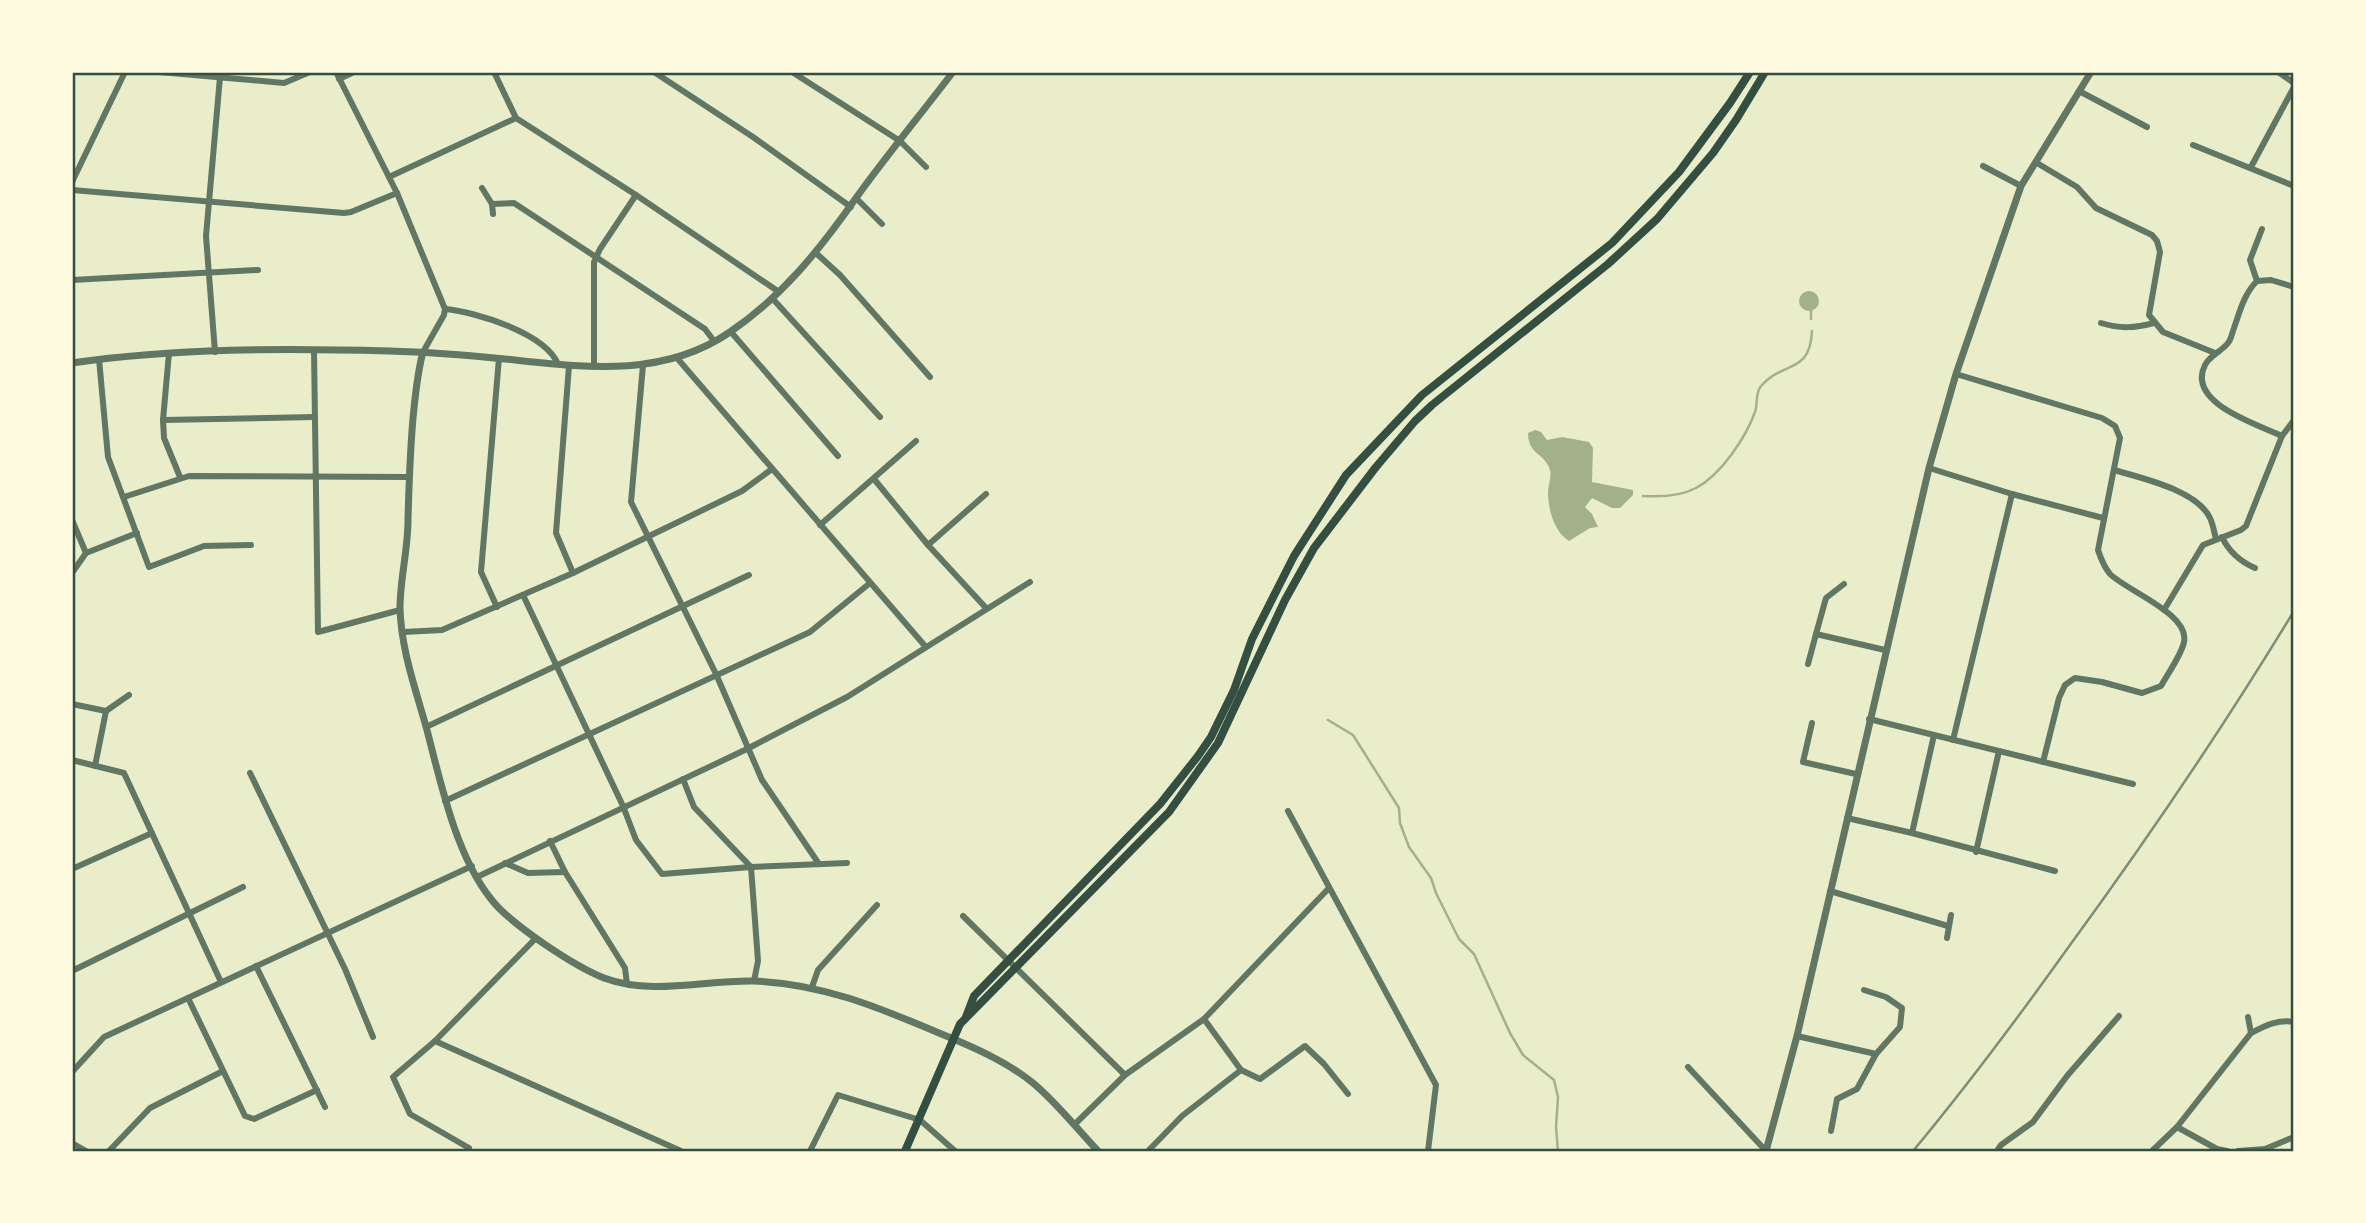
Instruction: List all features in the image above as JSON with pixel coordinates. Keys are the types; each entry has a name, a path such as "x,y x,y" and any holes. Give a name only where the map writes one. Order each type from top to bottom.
{"main road":[{"path":"905,1151 974,996 1160,804 1211,737 1234,690 1252,639 1294,556 1346,475 1422,395 1612,243 1679,172 1750,72"},
{"path":"965,1019 1169,812 1206,763 1224,731 1285,600 1314,548 1376,467 1432,405 1608,264 1657,219 1713,153 1765,72"}],"street":[{"path":"72,182 125,72"},
{"path":"159,72 206,74 284,83 310,72"},
{"path":"354,72 338,75 397,194 444,309 444,316 423,352 418,374 408,477 408,545 400,610 411,676 445,801 477,877 492,901 536,938 579,966 602,977 627,984 658,987 754,981 812,987 862,1001 996,1058 1033,1083 1098,1151"},
{"path":"494,72 516,118 636,195 776,295 880,417"},
{"path":"654,72 753,137 851,207"},
{"path":"792,72 900,141 926,167"},
{"path":"72,363 169,353 314,350 423,352 594,367 643,365 677,358 731,331 776,295 817,254 856,198 953,72"},
{"path":"1766,1151 1797,1036 1929,468 1956,374 2021,186 2091,72"},
{"path":"2251,167 2294,85 2278,72"},
{"path":"215,352 206,236 220,77"},
{"path":"2079,90 2147,127"},
{"path":"389,177 516,118"},
{"path":"2193,145 2294,186"},
{"path":"2037,163 2077,187 2096,208 2150,234 2157,241 2160,252 2149,315 2163,332 2215,353"},
{"path":"1983,166 2021,186"},
{"path":"482,188 492,204 493,214"},
{"path":"72,190 209,203 351,212 397,194"},
{"path":"594,367 594,262 636,195"},
{"path":"856,198 882,224"},
{"path":"492,204 514,203 705,329 714,341"},
{"path":"2256,281 2250,260 2262,229"},
{"path":"817,254 840,275 930,377"},
{"path":"72,280 258,270"},
{"path":"2282,436 2217,405 2205,394 2201,383 2204,366 2228,343 2247,291 2256,281 2271,280 2294,287"},
{"path":"444,309 468,311 525,335 548,348 558,365"},
{"path":"2101,324 2129,328 2154,323"},
{"path":"731,331 838,456"},
{"path":"541,363 548,348"},
{"path":"314,350 318,632 400,610"},
{"path":"169,353 164,438 180,477"},
{"path":"497,607 481,572 499,358"},
{"path":"677,358 925,646"},
{"path":"99,359 108,457 149,567 204,546 251,545"},
{"path":"643,365 631,502 716,674 762,780 819,864"},
{"path":"569,366 556,533 573,573"},
{"path":"1956,374 2110,421 2115,426 2120,438 2098,550 2102,562 2112,575 2164,610 2179,623 2184,633 2184,643 2161,686 2143,694 2102,682 2075,678 2065,685 2059,698 2043,762"},
{"path":"163,420 315,417"},
{"path":"2164,610 2203,545 2246,526 2282,436 2294,420"},
{"path":"820,524 916,441"},
{"path":"1929,468 2012,494 2103,517"},
{"path":"403,632 442,630 497,607 742,491 772,469"},
{"path":"2114,470 2158,482 2198,504 2210,517 2227,549 2255,568"},
{"path":"124,497 180,477 408,477"},
{"path":"874,480 928,545 986,608"},
{"path":"928,545 986,494"},
{"path":"1953,740 2012,494"},
{"path":"72,520 86,553"},
{"path":"72,573 86,553 136,533"},
{"path":"426,727 749,575"},
{"path":"477,877 747,749 846,697 1030,582"},
{"path":"445,801 810,632 870,583"},
{"path":"1808,664 1826,598 1844,584"},
{"path":"523,595 555,667 624,806 636,840 662,874 847,863"},
{"path":"1816,634 1885,650"},
{"path":"95,766 106,711 129,695"},
{"path":"72,704 106,711"},
{"path":"1869,719 2133,784"},
{"path":"1812,723 1803,762 1856,774"},
{"path":"1912,833 1934,735"},
{"path":"1976,852 1999,751"},
{"path":"72,760 124,773 221,982"},
{"path":"250,773 328,934 373,1037"},
{"path":"683,779 694,807 751,867 758,961 754,981"},
{"path":"1288,811 1436,1085 1428,1151"},
{"path":"1847,818 2055,872"},
{"path":"72,869 152,833"},
{"path":"550,841 565,872 625,968 627,984"},
{"path":"505,863 528,873 565,872"},
{"path":"72,1072 104,1037 472,866"},
{"path":"72,971 243,887"},
{"path":"1074,1125 1125,1074 1204,1019 1329,888"},
{"path":"1830,891 1948,926"},
{"path":"812,987 818,970 877,905"},
{"path":"1947,938 1951,915"},
{"path":"963,916 1125,1074"},
{"path":"469,1147 410,1114 393,1077 435,1041 536,938"},
{"path":"256,966 325,1107"},
{"path":"1831,1131 1837,1099 1857,1089 1876,1054 1900,1027 1902,1008 1886,997 1864,990"},
{"path":"188,998 245,1116 254,1119 317,1090"},
{"path":"1997,1151 2038,1116 2067,1076 2119,1016"},
{"path":"2248,1017 2251,1033"},
{"path":"1204,1019 1241,1069 1260,1079 1305,1046 1324,1064 1348,1094"},
{"path":"2152,1151 2177,1127 2251,1033 2268,1024 2286,1020 2294,1022"},
{"path":"1797,1036 1876,1054"},
{"path":"435,1041 681,1151"},
{"path":"1688,1067 1766,1151"},
{"path":"1148,1151 1182,1116 1241,1069"},
{"path":"109,1151 150,1108 223,1071"},
{"path":"810,1151 838,1095 920,1120 955,1151"},
{"path":"2177,1127 2217,1149 2227,1151"},
{"path":"2238,1151 2265,1149 2294,1137"},
{"path":"72,1143 85,1151"}],"shaded area":[{"path":"1809,291 1816,294 1819,301 1816,308 1809,311 1802,308 1799,301 1802,294"},
{"path":"1535,430 1541,432 1547,440 1562,437 1589,442 1593,448 1592,482 1633,490 1633,495 1620,508 1612,508 1592,498 1585,507 1598,527 1590,528 1569,541 1559,532 1551,513 1548,492 1550,470 1529,440 1528,433"}],"waterway":[{"path":"1811,311 1811,319"},
{"path":"1643,496 1684,493 1696,488 1714,474 1732,454 1745,433 1755,412 1761,386 1769,378 1801,361 1810,345 1812,331"},
{"path":"1328,720 1353,735 1399,808 1400,823 1409,847 1431,878 1459,939 1474,954 1510,1033 1523,1055 1554,1080 1558,1097 1558,1151"}],"railway":[{"path":"1913,1151 2013,1024 2128,863 2213,739 2294,611"}]}
